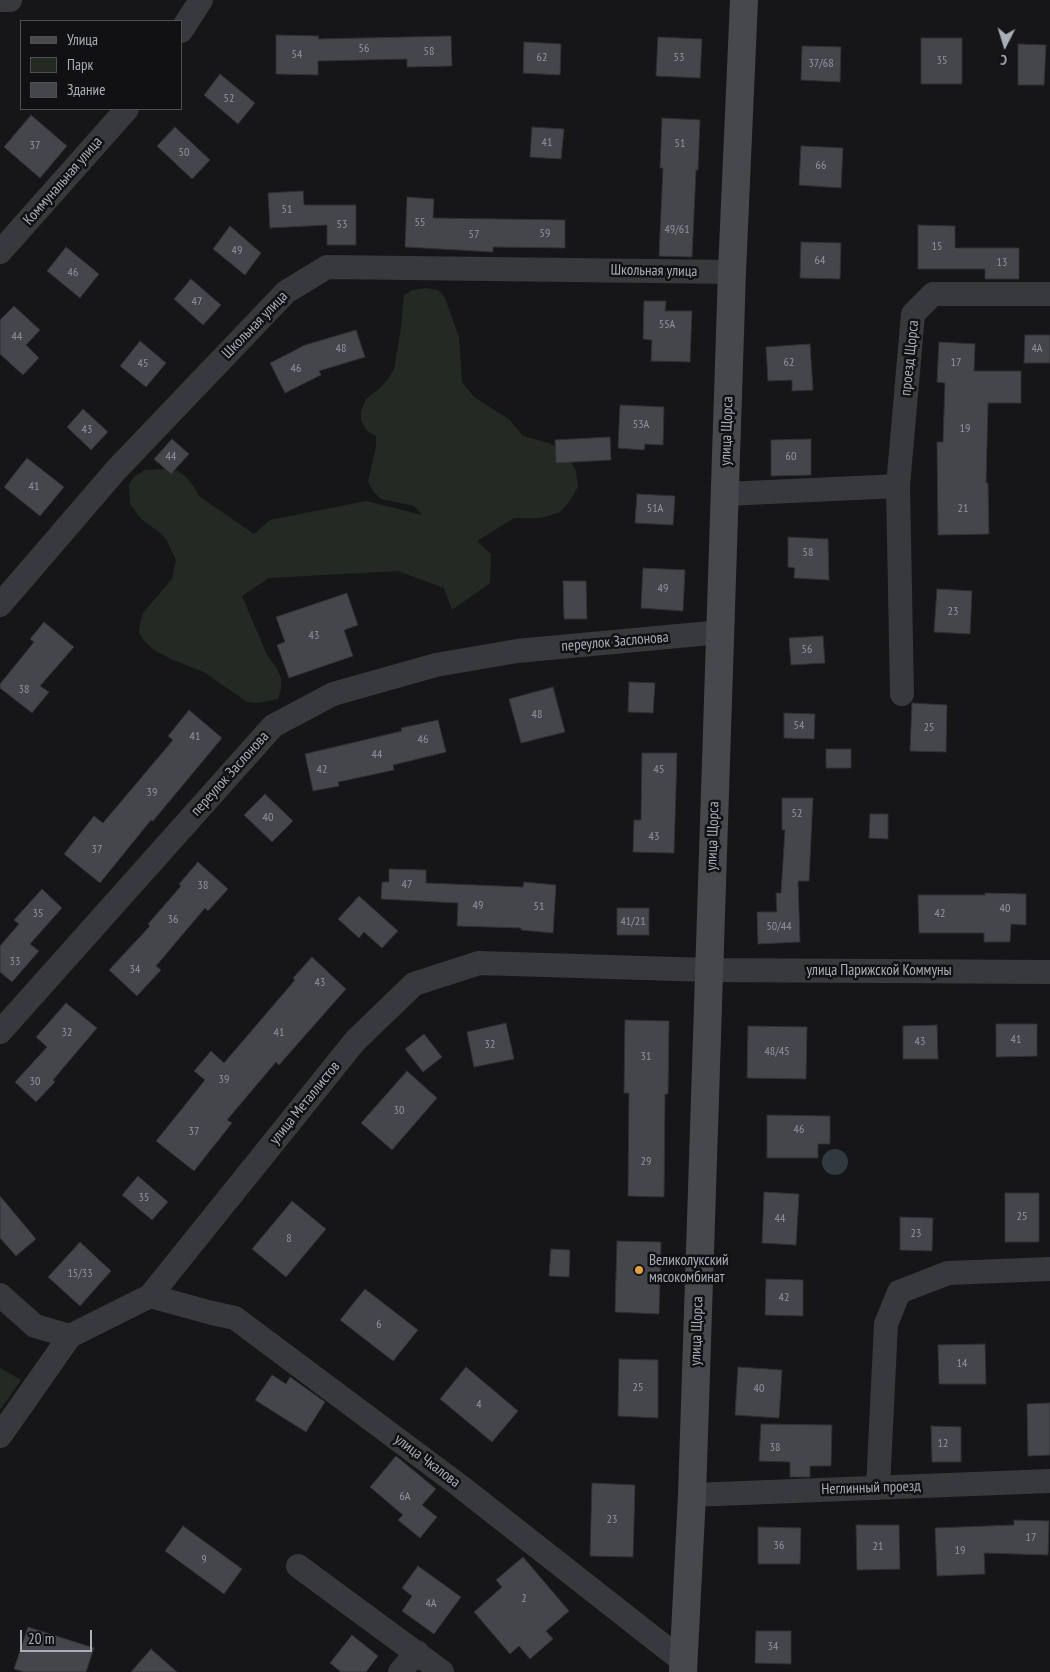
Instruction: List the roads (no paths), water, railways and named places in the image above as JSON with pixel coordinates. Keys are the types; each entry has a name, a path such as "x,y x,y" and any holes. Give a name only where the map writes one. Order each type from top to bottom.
{"street":[{"path":"0,0 10,0"},
{"path":"182,29 201,0"},
{"name":"улица Щорса","path":"684,1667 692,1495 732,272 744,0"},
{"name":"Коммунальная улица","path":"0,252 126,110"},
{"name":"Школьная улица","path":"0,605 117,469 286,292 327,267 732,272"},
{"name":"проезд Щорса","path":"902,694 898,486 914,314 933,294 1050,294"},
{"path":"726,494 898,486"},
{"name":"переулок Заслонова","path":"0,1032 272,726 332,694 436,666 517,652 721,632"},
{"name":"улица Металлистов","path":"0,1436 70,1336 150,1296 355,1041 414,984 479,963 709,970"},
{"name":"улица Парижской Коммуны","path":"709,970 1050,972"},
{"path":"878,1488 886,1324 900,1292 948,1273 1050,1269"},
{"path":"0,1295 35,1326 70,1336"},
{"name":"улица Чкалова","path":"150,1296 235,1318 460,1486 684,1667"},
{"name":"Неглинный проезд","path":"692,1495 1050,1481"},
{"path":"298,1566 442,1672"},
{"path":"400,1672 417,1652"}],"place":[{"name":"Великолукский мясокомбинат","path":"639,1270"}]}
